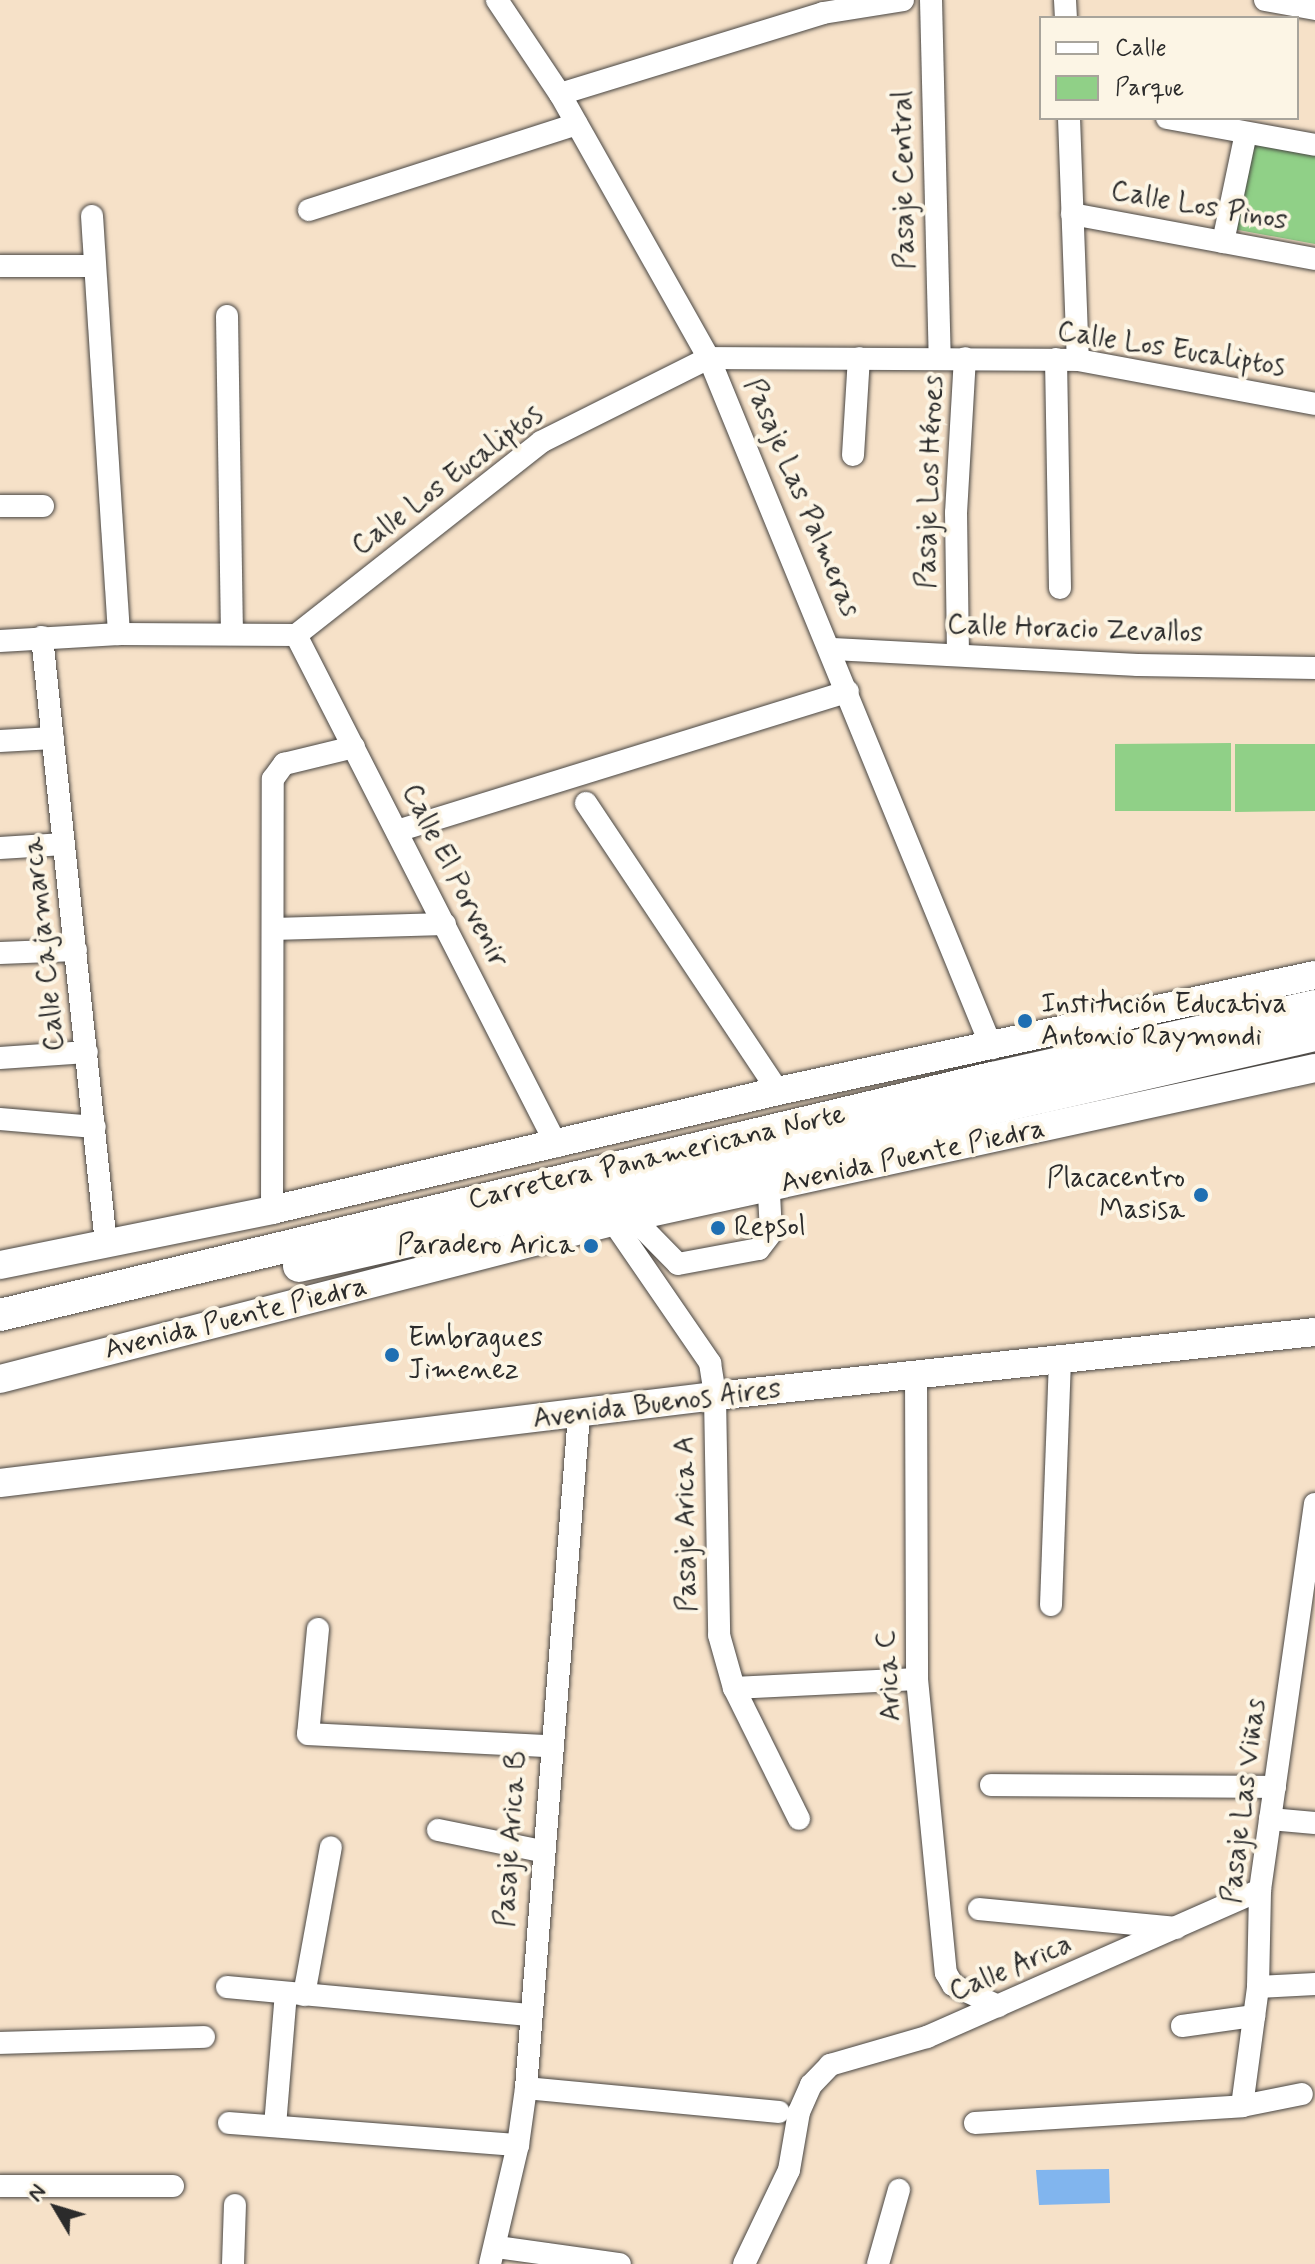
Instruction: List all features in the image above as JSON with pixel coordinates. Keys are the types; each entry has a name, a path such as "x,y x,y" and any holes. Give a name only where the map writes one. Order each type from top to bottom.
{"highway":[{"name":"Carretera Panamericana Norte","path":"0,1315 992,1078 1315,1006"},
{"name":"Carretera Panamericana Norte","path":"0,1335 768,1174 1315,1035"}],"main road":[{"path":"0,1265 272,1210 557,1146 778,1091 992,1048 1315,975"},
{"name":"Avenida Puente Piedra","path":"768,1174 1315,1068"},
{"name":"Avenida Puente Piedra","path":"0,1379 614,1208"},
{"name":"Avenida Buenos Aires","path":"0,1483 579,1415 715,1396 1315,1332"}],"street":[{"name":"Pasaje Las Palmeras","path":"497,0 560,94 709,358 833,649 992,1048"},
{"path":"560,94 822,6 903,0"},
{"name":"Pasaje Central","path":"931,0 940,358"},
{"path":"1265,0 1315,9"},
{"path":"1060,588 1072,214 1069,120"},
{"path":"1178,120 1315,145"},
{"path":"309,210 577,124"},
{"path":"1223,242 1246,133"},
{"name":"Calle Los Pinos","path":"1072,214 1315,259"},
{"path":"92,216 119,634"},
{"path":"0,266 95,266"},
{"path":"227,316 232,634"},
{"name":"Calle Los Eucaliptos","path":"296,635 541,442 709,358 1067,360 1315,404"},
{"path":"853,455 859,358"},
{"name":"Pasaje Los Héroes","path":"958,655 956,513 965,358"},
{"path":"0,506 43,506"},
{"path":"0,641 119,634 296,635"},
{"name":"Calle El Porvenir","path":"296,635 557,1146"},
{"name":"Calle Cajamarca","path":"42,637 106,1244"},
{"name":"Calle Horacio Zevallos","path":"833,649 1315,668"},
{"path":"397,831 848,691"},
{"path":"0,741 53,738"},
{"path":"272,1210 275,770 354,747"},
{"path":"586,803 778,1091"},
{"path":"0,848 64,844"},
{"path":"273,929 445,924"},
{"path":"0,953 76,950"},
{"path":"0,1058 87,1052"},
{"path":"0,1119 95,1127"},
{"path":"614,1208 672,1260 685,1264 767,1243 768,1174"},
{"name":"Pasaje Arica A","path":"614,1208 710,1363 715,1396 719,1635 734,1688 799,1819"},
{"path":"1051,1605 1060,1361"},
{"name":"Arica C","path":"916,1374 917,1679 946,1973 953,1985 998,2006"},
{"name":"Pasaje Arica B","path":"494,2255 518,2145 526,2088 549,1746 579,1415"},
{"name":"Pasaje Las Viñas","path":"1242,2106 1258,1987 1260,1890 1311,1568 1315,1504"},
{"path":"318,1629 308,1734 549,1746"},
{"path":"734,1688 917,1679"},
{"path":"991,1785 1275,1787"},
{"path":"1270,1819 1315,1823"},
{"path":"438,1830 541,1851"},
{"path":"275,2126 295,1994 331,1847"},
{"name":"Calle Arica","path":"744,2264 789,2170 789,2112 830,2065 927,2037 1260,1890"},
{"path":"979,1909 1177,1928"},
{"path":"1258,1987 1315,1984"},
{"path":"227,1987 529,2015"},
{"path":"1182,2026 1254,2016"},
{"path":"0,2043 204,2037"},
{"path":"526,2088 789,2112"},
{"path":"975,2123 1242,2106 1302,2094"},
{"path":"229,2123 518,2145"},
{"path":"0,2186 173,2186"},
{"path":"878,2264 899,2190"},
{"path":"233,2264 235,2205"},
{"path":"494,2255 620,2264"}],"green space":[{"path":"1250,141 1315,153 1315,244 1233,229"},
{"path":"1231,743 1231,811 1115,811 1115,744"},
{"path":"1235,744 1315,744 1315,811 1235,812"}],"water":[{"path":"1109,2169 1110,2203 1039,2205 1036,2170"}],"place":[{"name":"Institución Educativa Antonio Raymondi","path":"1025,1021"},
{"name":"Placacentro Masisa","path":"1201,1195"},
{"name":"Repsol","path":"718,1228"},
{"name":"Paradero Arica","path":"591,1246"},
{"name":"Embragues Jimenez","path":"392,1355"}]}
